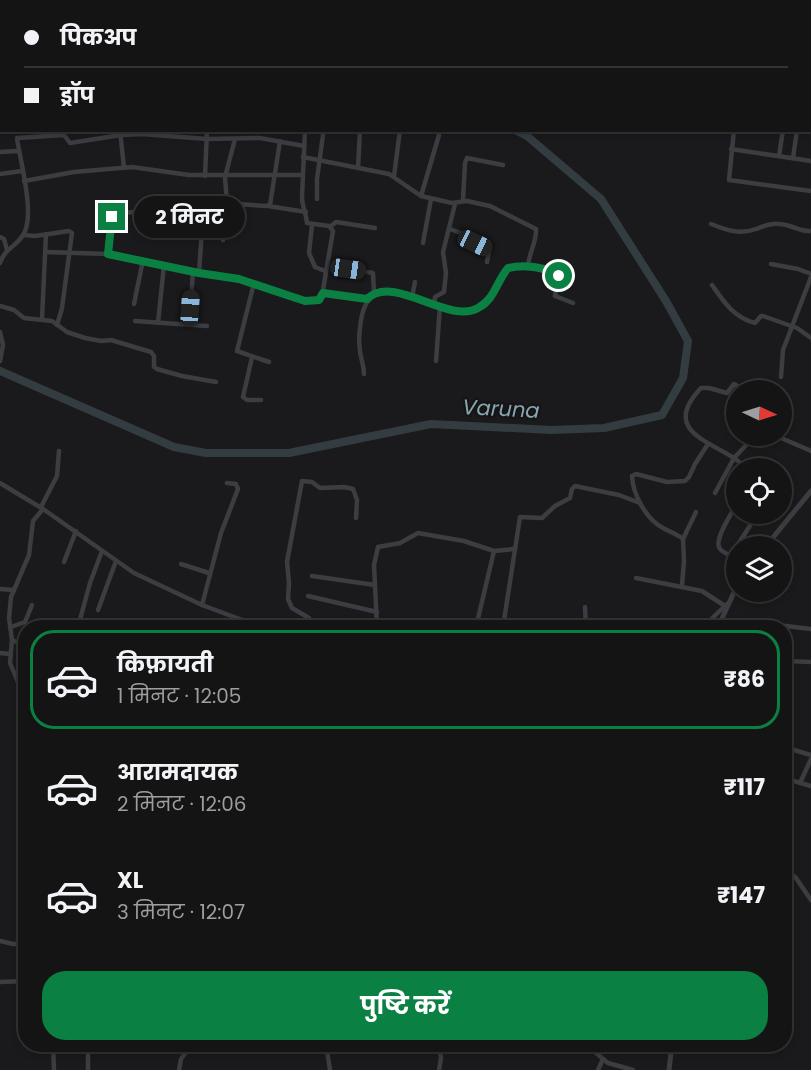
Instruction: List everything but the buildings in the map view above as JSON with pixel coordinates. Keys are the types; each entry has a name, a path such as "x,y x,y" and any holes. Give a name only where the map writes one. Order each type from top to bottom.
{"street":[{"path":"0,263 2,254 24,235 28,213 16,132"},
{"path":"205,176 207,132"},
{"path":"223,240 227,203 225,177 232,139 230,132"},
{"path":"256,132 256,138"},
{"path":"304,132 302,203 307,223 331,226 336,222 375,228"},
{"path":"358,168 360,132"},
{"path":"394,177 400,132"},
{"path":"734,132 728,177 731,181 811,191"},
{"path":"779,156 783,132"},
{"path":"793,158 797,132"},
{"path":"17,138 66,135 70,143 121,133 153,133 207,139 256,138 304,146"},
{"path":"121,133 124,168"},
{"path":"316,200 323,135"},
{"path":"421,196 440,135"},
{"path":"268,206 271,202 280,141"},
{"path":"731,149 811,161"},
{"path":"0,152 19,151"},
{"path":"303,157 381,172 394,177 421,196 431,199 455,204 463,200 490,206 536,229 528,266"},
{"path":"463,200 467,158 503,165"},
{"path":"24,181 74,171 124,168 147,169 176,175 225,177 302,175"},
{"path":"0,174 22,171"},
{"path":"423,243 431,199"},
{"path":"208,202 268,206 306,212"},
{"path":"436,361 437,305 435,297 444,292 446,273 442,258 455,204"},
{"path":"108,254 112,217 118,213 135,212"},
{"path":"711,224 736,232 777,223 811,231"},
{"path":"312,225 310,257 315,267 325,271"},
{"path":"199,273 202,229 207,226 225,228"},
{"path":"46,252 108,254 143,260 254,283 305,301 319,300 323,293 325,271 332,248 331,226"},
{"path":"450,229 487,249 489,251 487,261"},
{"path":"24,235 71,232 57,325"},
{"path":"42,319 46,234"},
{"path":"0,237 7,250"},
{"path":"134,304 143,260"},
{"path":"771,264 798,269 811,275 781,356 781,377"},
{"path":"158,323 164,265"},
{"path":"364,374 364,363 360,350 360,329 367,299 374,293 383,292 412,297 459,311 474,310 491,299 508,268 528,266 559,273 554,295 573,303"},
{"path":"348,269 373,273 374,293"},
{"path":"189,325 193,272"},
{"path":"412,297 415,282"},
{"path":"254,283 237,349 240,354 269,362"},
{"path":"712,285 728,307 738,316 755,322 763,316 791,326 811,338"},
{"path":"323,293 367,299"},
{"path":"0,306 14,310 24,318 42,319 85,338 111,340 151,352 154,356 154,367 157,369 216,382"},
{"path":"135,321 207,326"},
{"path":"0,332 3,345 0,361"},
{"path":"252,357 243,397 247,400 261,400"},
{"path":"726,393 704,387 697,392 687,410 686,417 692,433 734,458 745,446"},
{"path":"792,443 811,451"},
{"path":"683,539 656,523 640,503 632,479 634,474 667,482 685,481 708,444"},
{"path":"18,682 10,663 12,640 9,611 14,590 28,555 33,521 42,508 57,476 59,451"},
{"path":"715,493 726,473"},
{"path":"308,620 309,618 292,608 288,599 287,562 295,526 300,484 305,480 320,488 349,487 355,493 356,518"},
{"path":"0,483 42,508 134,573 202,605 242,620"},
{"path":"202,605 220,533 238,489 238,485 227,483"},
{"path":"504,620 520,517 542,518 555,506 570,498 574,487 618,495 640,503"},
{"path":"774,536 811,491"},
{"path":"682,585 683,539 696,512"},
{"path":"726,524 718,545 726,553"},
{"path":"64,562 76,531"},
{"path":"377,620 374,558 378,547 400,543 418,533 464,541 494,551 514,549"},
{"path":"80,620 102,551"},
{"path":"478,620 494,551"},
{"path":"98,610 116,561"},
{"path":"181,564 210,573"},
{"path":"312,576 375,585"},
{"path":"636,578 682,585 711,595 727,604"},
{"path":"0,589 14,590"},
{"path":"308,596 377,612"},
{"path":"721,620 727,604"},
{"path":"710,620 727,604"},
{"path":"26,620 32,605"},
{"path":"585,607 586,620"},
{"path":"11,627 18,624"},
{"path":"792,627 811,629"},
{"path":"12,640 18,642"},
{"path":"0,653 10,654"},
{"path":"792,661 811,662"},
{"path":"792,749 811,757 800,783"},
{"path":"792,780 811,786"},
{"path":"792,875 811,900"},
{"path":"0,941 18,943"},
{"path":"0,982 18,981"},
{"path":"54,1052 54,1070"},
{"path":"88,1070 89,1052"},
{"path":"179,1070 181,1059 186,1052"},
{"path":"327,1052 330,1070"},
{"path":"439,1070 441,1052"},
{"path":"595,1052 608,1064 633,1070"},
{"path":"669,1070 671,1052"},
{"path":"598,1070 603,1059"}],"waterway":[{"name":"Varuna","path":"0,371 174,447 206,453 289,453 431,424 551,430 604,428 662,415 683,378 688,341 666,301 601,199 527,136 519,132"}],"route":[{"path":"112,217 108,254 239,279 305,301 319,300 323,293 367,299 374,293 383,292 405,295 444,308 467,311 480,308 491,299 508,268 538,267 557,272 559,276"}]}
